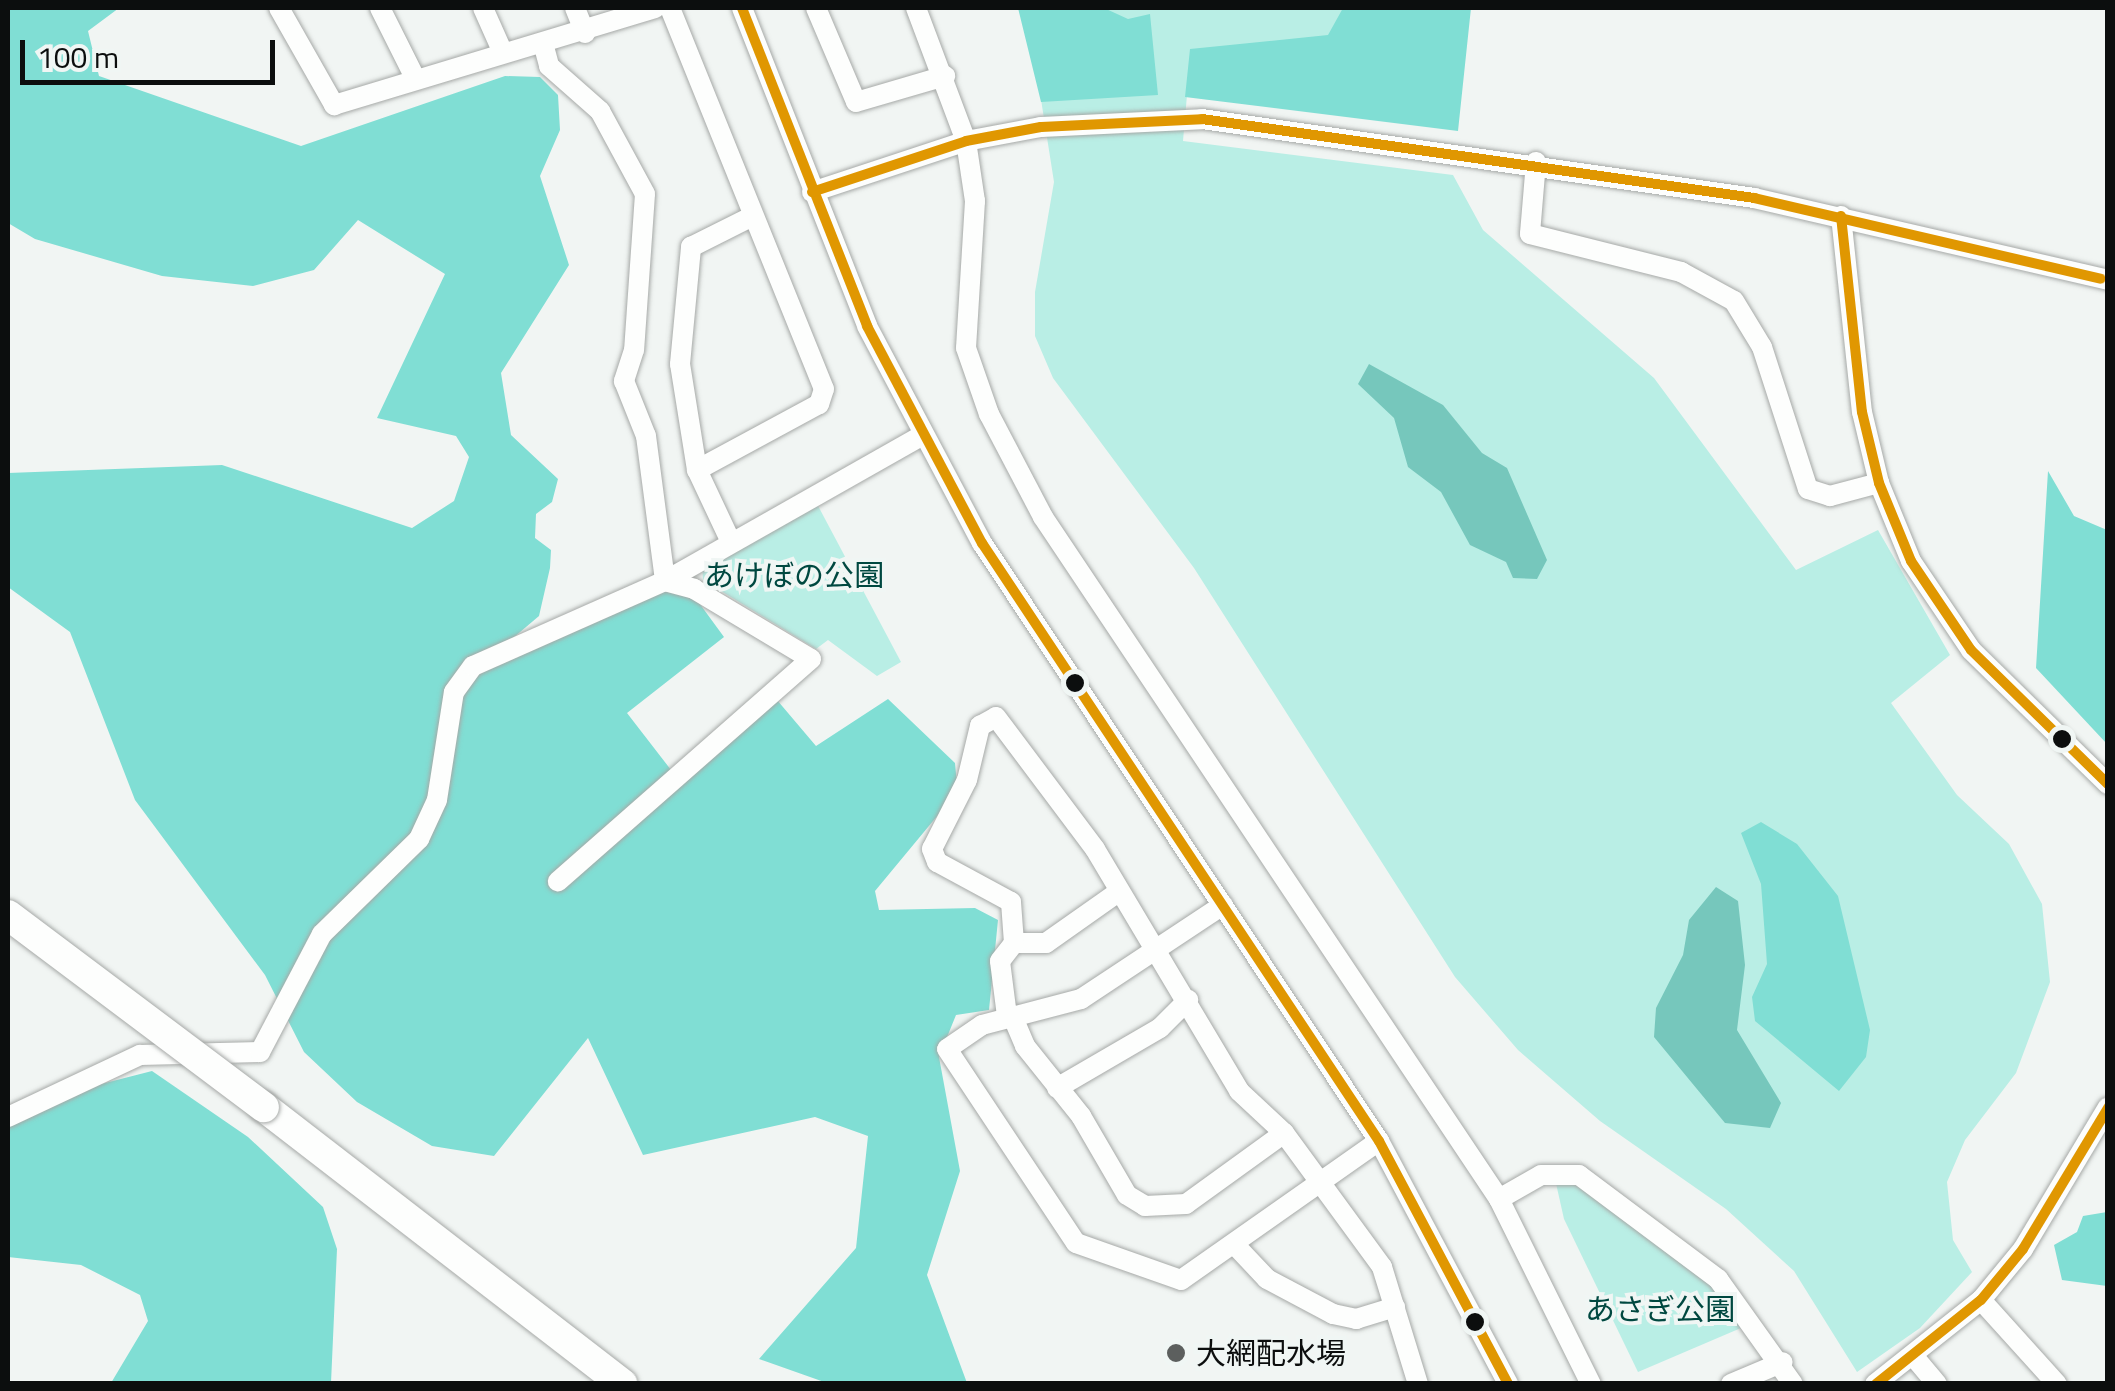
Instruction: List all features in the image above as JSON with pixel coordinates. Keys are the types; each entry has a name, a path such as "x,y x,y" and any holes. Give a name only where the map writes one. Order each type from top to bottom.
{"highway":[{"path":"8,915 624,1384"}],"street":[{"path":"280,8 334,105 503,53 585,33 656,8"},
{"path":"380,8 416,80"},
{"path":"483,8 503,53"},
{"path":"575,8 585,33"},
{"path":"670,8 749,218 824,389 819,404 696,470"},
{"path":"742,8 812,192 922,434 1019,604 1379,1141 1508,1384"},
{"path":"816,8 856,102 945,76"},
{"path":"916,8 945,76 966,141 975,201 966,348 989,414 1043,516 1499,1199 1591,1384"},
{"path":"543,43 548,66 600,110 645,194 634,350 624,380 646,436 665,581"},
{"path":"812,192 966,141 1040,127 1202,119 1536,162 1841,216 2108,280"},
{"path":"1536,162 1530,234 1681,272 1734,301 1762,347 1808,490 1830,496 1879,483"},
{"path":"1841,216 1862,412 1879,483 1911,560 1970,650 2108,784"},
{"path":"730,540 696,470 680,364 690,247 749,218"},
{"path":"8,1117 140,1054 260,1052 322,934 419,839 437,800 454,692 473,666 665,581 730,540 922,434"},
{"path":"558,881 811,659 694,590 665,581"},
{"path":"1284,1133 1186,1204 1146,1206 1127,1195 1010,1016 1000,961 1014,943 1011,902 937,862 932,849 988,720 1004,722 1117,893 1150,953 1188,1000 1239,1091 1284,1133 1382,1267 1418,1384"},
{"path":"1014,943 1046,943 1117,893"},
{"path":"1224,905 1081,999 1010,1016 946,1049 1076,1243 1181,1280 1379,1141"},
{"path":"1057,1088 1160,1028 1188,1000"},
{"path":"1875,1384 1915,1358 1982,1300 2022,1249 2108,1107"},
{"path":"1499,1199 1540,1176 1580,1174 1718,1279 1783,1362 1794,1384"},
{"path":"1234,1244 1267,1279 1333,1314 1356,1319 1395,1307"},
{"path":"1982,1300 2057,1384"},
{"path":"1915,1358 1937,1384"},
{"path":"1731,1384 1783,1362"}],"green space":[{"path":"1018,8 1392,8 1388,75 1191,49 1183,141 1453,175 1483,230 1654,378 1796,570 1878,530 1950,655 1891,703 1957,795 2009,844 2042,904 2050,982 2016,1073 1965,1140 1947,1182 1953,1240 1972,1272 1920,1328 1857,1372 1794,1271 1726,1209 1600,1121 1518,1050 1455,977 1194,568 1053,378 1035,336 1035,292 1054,182 1031,36"},
{"name":"あけぼの公園","path":"816,502 901,662 877,676 828,640 816,649 703,580 702,564"},
{"name":"あさぎ公園","path":"1555,1179 1583,1188 1709,1284 1748,1325 1638,1372 1564,1219"}],"shaded area":[{"path":"8,8 119,8 88,31 99,76 301,146 505,76 540,77 558,95 560,130 540,176 569,265 501,373 511,435 558,479 552,502 536,514 535,538 551,550 550,568 539,616 493,655 655,590 694,596 724,637 627,713 678,779 777,700 816,746 888,699 955,763 957,785 943,809 875,891 879,910 975,908 998,920 989,1010 956,1015 939,1057 960,1171 927,1275 967,1383 827,1383 759,1359 856,1248 868,1136 815,1117 643,1155 588,1038 494,1156 432,1146 357,1102 304,1052 265,975 135,800 70,632 8,587 8,473 222,465 412,528 454,501 469,457 456,436 377,418 445,274 358,220 314,270 253,286 162,276 35,239 8,223"},
{"path":"1018,8 1104,8 1128,19 1150,14 1158,95 1041,102"},
{"path":"1343,8 1471,8 1458,131 1185,97 1190,49 1328,35"},
{"path":"1369,364 1443,405 1482,453 1507,468 1547,560 1537,579 1513,578 1506,562 1470,545 1441,492 1408,467 1394,418 1358,384"},
{"path":"2048,471 2074,516 2107,530 2107,744 2036,668"},
{"path":"1761,822 1797,844 1838,896 1870,1030 1866,1057 1839,1091 1755,1021 1752,997 1767,964 1761,884 1741,833"},
{"path":"1716,887 1738,901 1745,965 1737,1030 1781,1103 1770,1128 1725,1123 1654,1037 1656,1008 1683,955 1689,920"},
{"path":"152,1071 248,1137 323,1207 337,1249 331,1383 111,1383 148,1321 140,1295 81,1265 8,1257 8,1121 27,1103"},
{"path":"2107,1212 2107,1286 2062,1280 2054,1245 2077,1232 2083,1216"}],"transit line":[{"path":"742,8 867,326 982,543 1379,1141 1508,1384"},
{"path":"812,192 966,141 1041,127 1202,119 1754,198 2101,279"},
{"path":"1841,216 1862,412 1879,483 1911,561 1971,650 2108,784"},
{"path":"1876,1384 1981,1300 2023,1249 2108,1108"}],"place":[{"name":"大網配水場","path":"1176,1353"}]}
